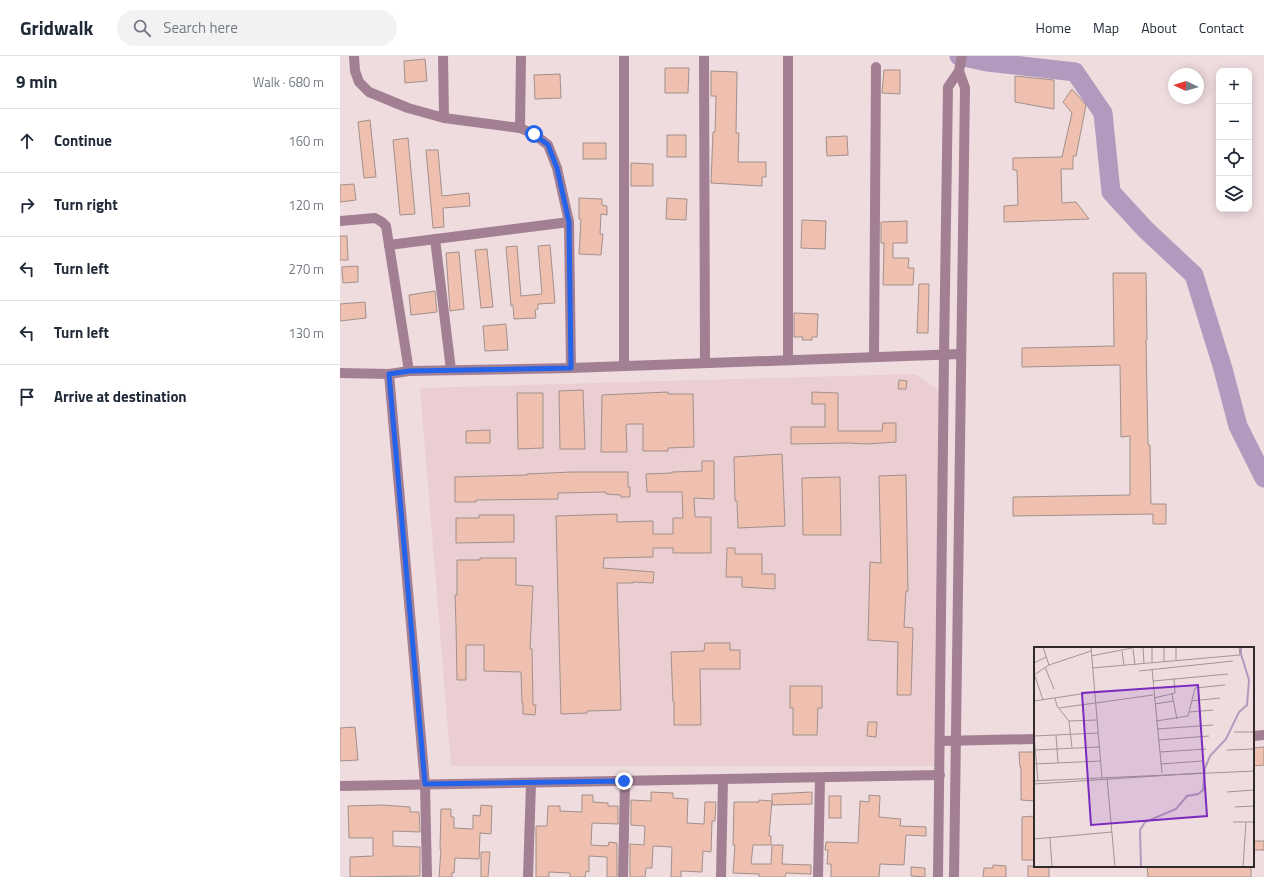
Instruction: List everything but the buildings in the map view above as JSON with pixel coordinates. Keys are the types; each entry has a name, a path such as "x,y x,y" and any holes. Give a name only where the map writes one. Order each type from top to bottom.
{"street":[{"path":"354,56 355,72 359,82 369,92 408,108 444,118 520,128 534,134 548,145 557,168 569,222 571,368"},
{"path":"443,56 444,118"},
{"path":"520,128 521,56"},
{"path":"624,56 624,366"},
{"path":"704,56 705,363"},
{"path":"788,56 788,360"},
{"path":"938,877 948,87 959,71 962,56"},
{"path":"874,357 876,67"},
{"path":"954,877 965,88 959,71"},
{"path":"340,221 375,218 386,226 409,371"},
{"path":"389,245 569,222"},
{"path":"435,239 451,370"},
{"path":"340,373 389,374 409,371 571,368 961,354"},
{"path":"389,374 425,784 427,877"},
{"path":"1254,736 1264,735"},
{"path":"940,741 1034,739"},
{"path":"340,786 940,775"},
{"path":"818,877 820,778"},
{"path":"721,877 723,780"},
{"path":"623,877 624,781"},
{"path":"528,877 531,783"}],"shaded area":[{"path":"915,374 936,388 942,406 936,766 451,766 420,388"}],"waterway":[{"path":"959,56 987,62 1075,72 1103,113 1111,192 1145,229 1194,275 1223,369 1238,426 1264,478"}],"route":[{"path":"534,134 548,145 557,168 569,222 571,368 409,371 389,374 425,784 624,781"}]}
